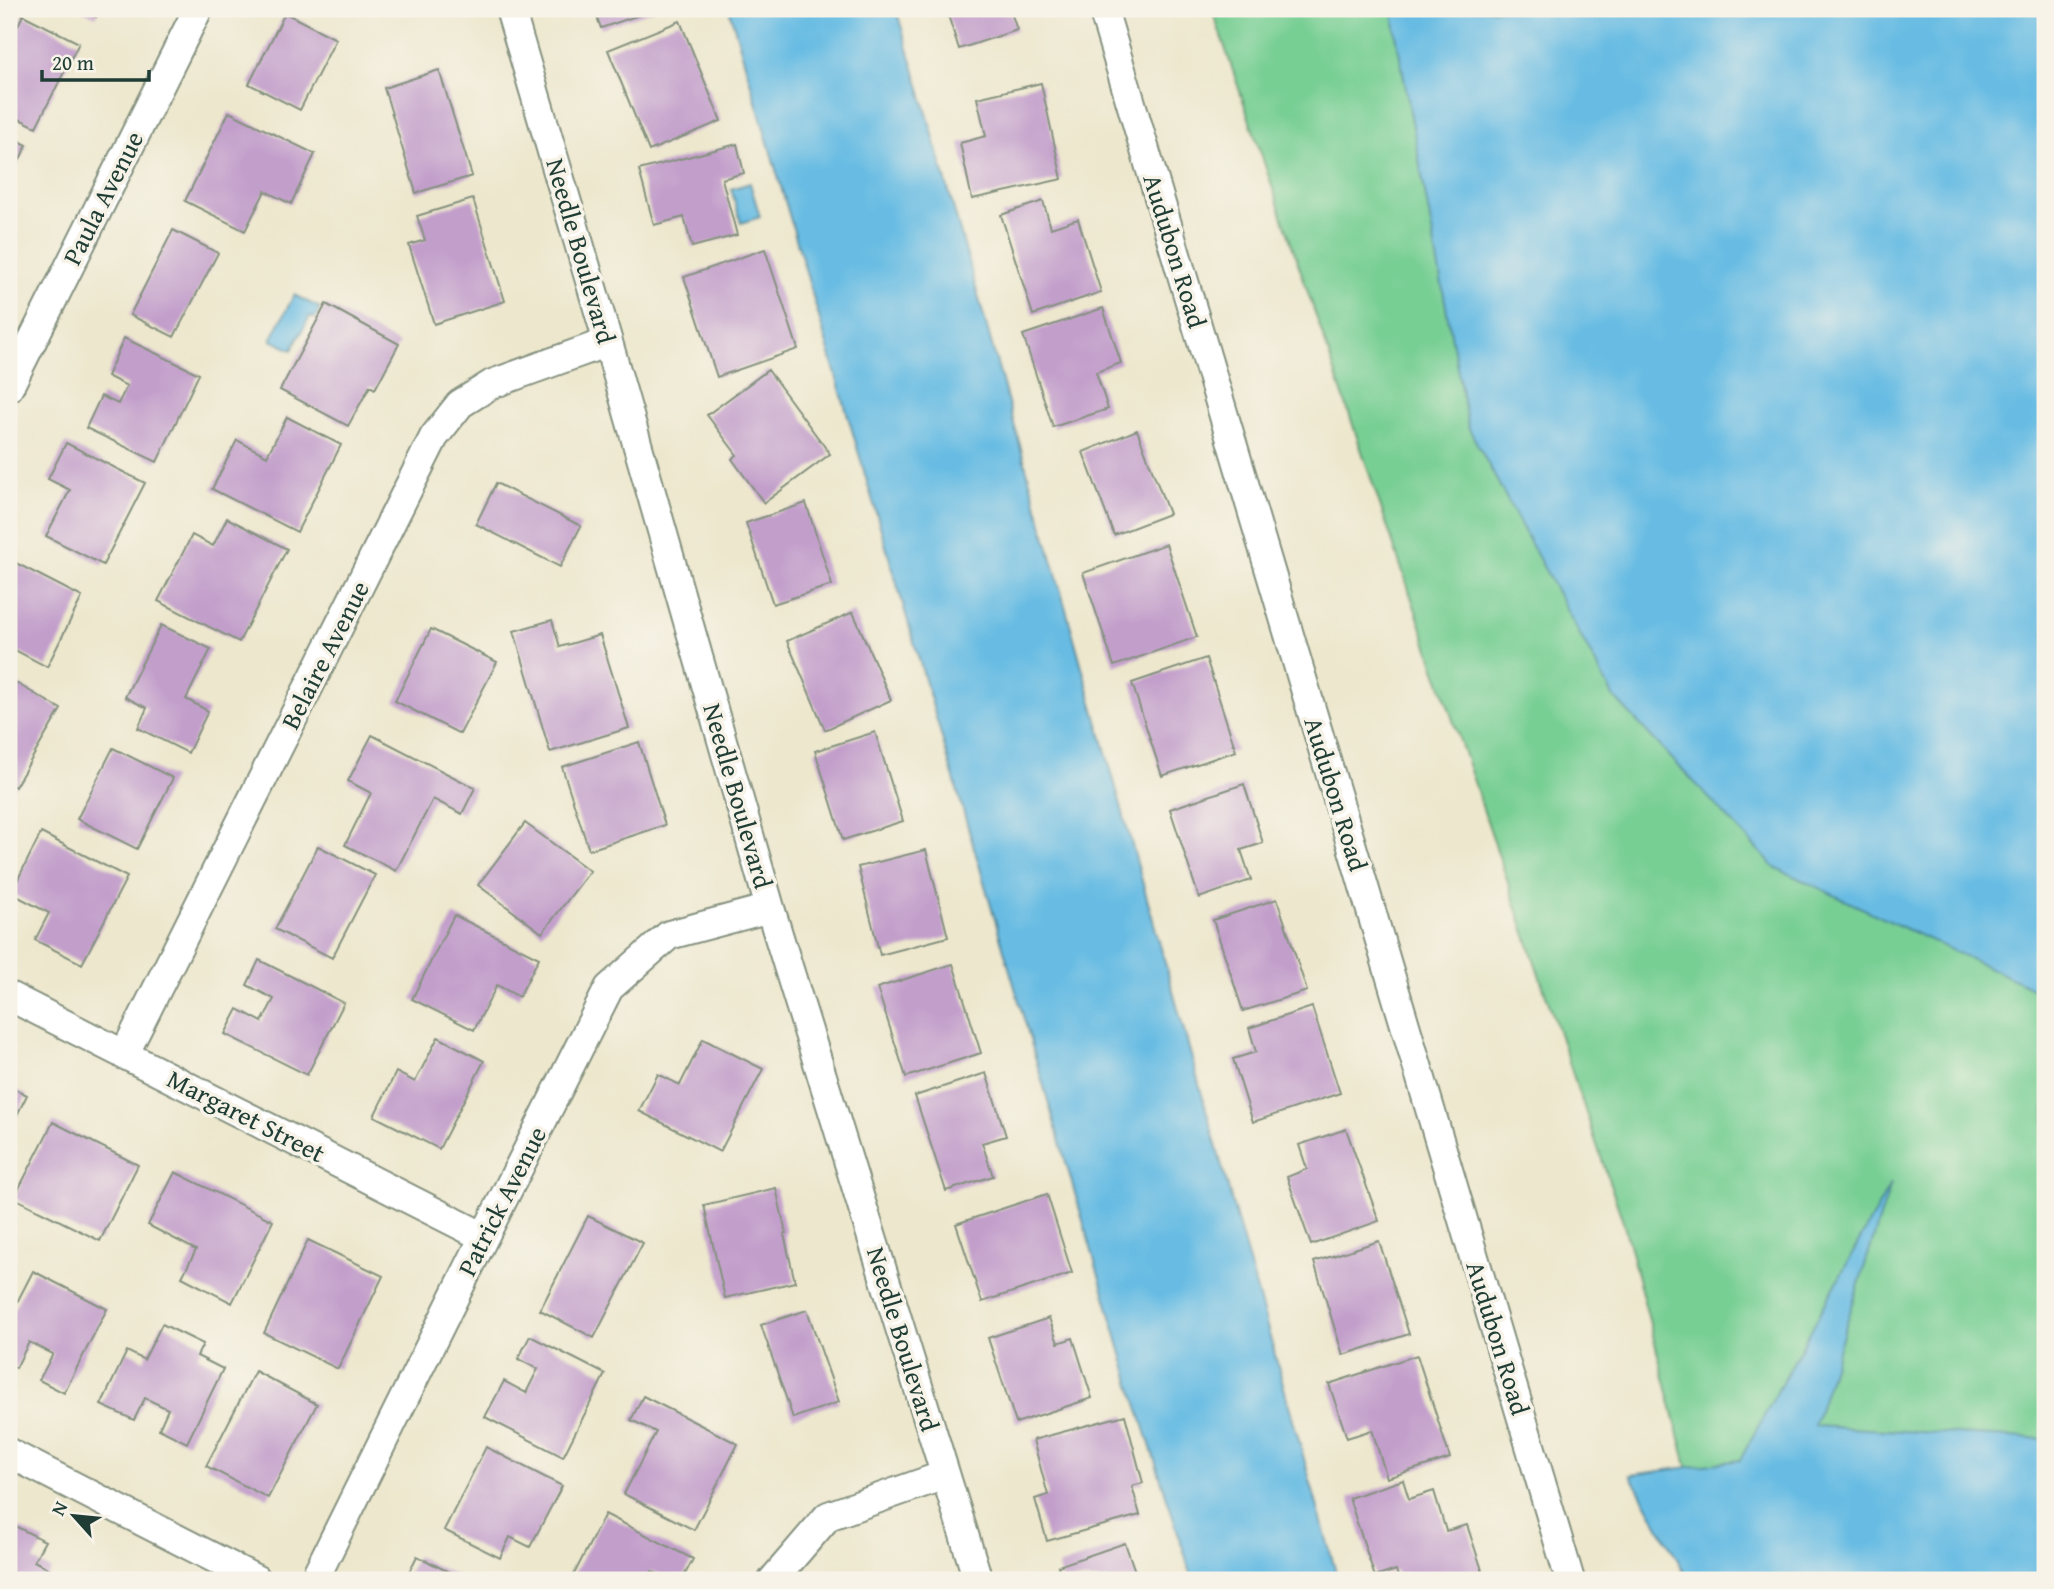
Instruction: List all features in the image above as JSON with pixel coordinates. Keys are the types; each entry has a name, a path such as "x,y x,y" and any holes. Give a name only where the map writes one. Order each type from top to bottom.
{"street":[{"name":"Paula Avenue","path":"9,387 198,9"},
{"name":"Needle Boulevard","path":"510,9 770,908 978,1580"},
{"name":"Audubon Road","path":"1103,9 1570,1580"},
{"name":"Belaire Avenue","path":"124,1055 434,437 460,404 492,384 608,342"},
{"name":"Patrick Avenue","path":"314,1580 609,988 669,935 770,908"},
{"name":"Margaret Street","path":"9,996 484,1237"},
{"path":"9,1453 257,1580"},
{"path":"773,1580 828,1516 945,1475"}],"green space":[{"path":"1212,9 2045,9 2045,1580 1717,1580 1624,1225"}],"water":[{"path":"729,9 896,9 1338,1580 1193,1580 1131,1385"},
{"path":"1393,9 2045,9 2045,994 1774,867 1613,696 1468,427"},
{"path":"750,183 760,217 741,223 731,189"},
{"path":"294,295 320,308 315,318 310,316 292,350 271,340"},
{"path":"1891,1183 1814,1426 2045,1439 2045,1580 1689,1580 1630,1475 1740,1460"}],"building":[{"path":"80,9 100,9 96,17"},
{"path":"594,9 657,9 601,28"},
{"path":"946,9 1010,9 1017,30 959,49"},
{"path":"285,13 336,39 300,110 249,84"},
{"path":"23,15 79,43 36,127 9,114 9,43"},
{"path":"680,21 721,121 649,151 608,50"},
{"path":"439,70 472,176 416,193 384,88"},
{"path":"1041,83 1062,179 972,199 960,143 986,136 977,98"},
{"path":"229,112 315,154 291,204 265,191 245,231 185,201"},
{"path":"9,136 27,145 9,181"},
{"path":"737,144 744,173 722,179 737,235 692,247 684,217 654,225 639,170"},
{"path":"473,199 505,301 434,324 409,245 425,240 417,216"},
{"path":"1043,201 1051,228 1078,219 1101,292 1033,315 1001,215"},
{"path":"173,230 218,253 174,337 130,315"},
{"path":"765,249 798,349 717,377 684,277"},
{"path":"326,304 399,344 375,389 370,386 348,426 280,390"},
{"path":"1103,308 1121,363 1096,372 1108,409 1053,427 1023,335"},
{"path":"124,338 199,374 157,462 86,428 101,396 118,404 127,386 107,376"},
{"path":"768,370 830,454 764,503 732,459 737,455 707,415"},
{"path":"287,417 341,445 297,532 212,489 237,440 267,456"},
{"path":"1137,430 1169,514 1114,535 1083,452"},
{"path":"66,443 145,483 103,565 46,536 70,490 48,479"},
{"path":"496,483 581,526 560,567 476,524"},
{"path":"806,503 832,585 773,604 746,523"},
{"path":"227,518 287,549 239,642 158,601 192,535 213,546"},
{"path":"1166,544 1197,637 1114,666 1083,573"},
{"path":"12,561 82,597 47,667 9,647 9,566"},
{"path":"853,612 891,700 825,730 787,641"},
{"path":"552,620 560,647 600,635 629,728 550,752 514,631"},
{"path":"161,625 211,649 186,699 208,711 188,753 138,728 147,708 125,697"},
{"path":"431,629 497,662 460,734 395,701"},
{"path":"1206,658 1236,751 1162,776 1132,683"},
{"path":"9,679 61,709 15,787 9,784"},
{"path":"875,732 903,821 843,840 815,751"},
{"path":"372,735 475,788 462,814 433,799 396,871 345,845 371,793 348,781"},
{"path":"639,742 665,825 589,850 562,767"},
{"path":"113,748 173,778 137,849 77,819"},
{"path":"1244,784 1263,843 1241,850 1251,880 1199,898 1170,809"},
{"path":"525,823 590,871 542,933 478,885"},
{"path":"41,833 127,877 82,964 35,940 49,913 11,893"},
{"path":"318,846 375,875 332,958 275,929"},
{"path":"926,850 948,937 880,955 858,867"},
{"path":"1277,899 1307,991 1243,1011 1213,920"},
{"path":"454,915 539,958 519,997 497,985 474,1030 412,999"},
{"path":"259,960 344,1003 307,1075 225,1034 238,1009 262,1022 274,999 247,985"},
{"path":"953,964 981,1053 906,1077 877,988"},
{"path":"1312,1007 1340,1093 1253,1122 1233,1059 1256,1052 1249,1028"},
{"path":"438,1037 484,1061 439,1149 374,1116 396,1072 415,1082"},
{"path":"703,1039 763,1069 720,1152 639,1111 658,1074 680,1085"},
{"path":"986,1073 1006,1136 982,1143 993,1176 946,1191 915,1096"},
{"path":"9,1086 27,1095 9,1131"},
{"path":"53,1122 138,1165 100,1241 14,1198"},
{"path":"1346,1129 1379,1221 1311,1245 1287,1177 1307,1169 1299,1145"},
{"path":"175,1172 273,1221 232,1303 182,1277 196,1250 148,1225"},
{"path":"776,1188 795,1282 725,1298 704,1205"},
{"path":"1047,1194 1072,1273 982,1302 956,1224"},
{"path":"588,1216 643,1243 594,1338 540,1310"},
{"path":"308,1240 383,1276 338,1369 264,1333"},
{"path":"1379,1241 1409,1334 1343,1355 1314,1262"},
{"path":"33,1271 107,1309 64,1393 39,1380 53,1354 29,1342 16,1368 9,1365 9,1318"},
{"path":"807,1310 839,1402 793,1418 761,1325"},
{"path":"1049,1318 1058,1343 1073,1338 1092,1398 1016,1423 988,1338"},
{"path":"162,1324 203,1344 197,1356 223,1369 187,1443 159,1429 168,1409 145,1398 134,1420 101,1405 127,1351 144,1360"},
{"path":"530,1336 605,1374 563,1457 485,1417 504,1381 526,1393 538,1369 518,1359"},
{"path":"1417,1355 1450,1458 1387,1478 1372,1430 1347,1438 1329,1384"},
{"path":"255,1371 317,1404 268,1498 206,1466"},
{"path":"643,1396 738,1444 694,1530 624,1494 656,1432 631,1420"},
{"path":"1125,1415 1143,1483 1132,1486 1140,1515 1047,1541 1035,1499 1048,1495 1033,1440"},
{"path":"486,1447 562,1486 530,1547 510,1537 500,1558 444,1530"},
{"path":"1403,1480 1409,1499 1434,1491 1446,1531 1467,1525 1483,1573 1462,1580 1399,1580 1396,1570 1375,1577 1349,1498"},
{"path":"605,1514 693,1559 682,1580 670,1580 652,1571 648,1580 571,1580"},
{"path":"9,1523 45,1541 34,1561 51,1570 45,1580 9,1580"},
{"path":"1125,1543 1138,1580 1063,1580 1058,1566"},
{"path":"417,1556 465,1580 405,1580"}]}
